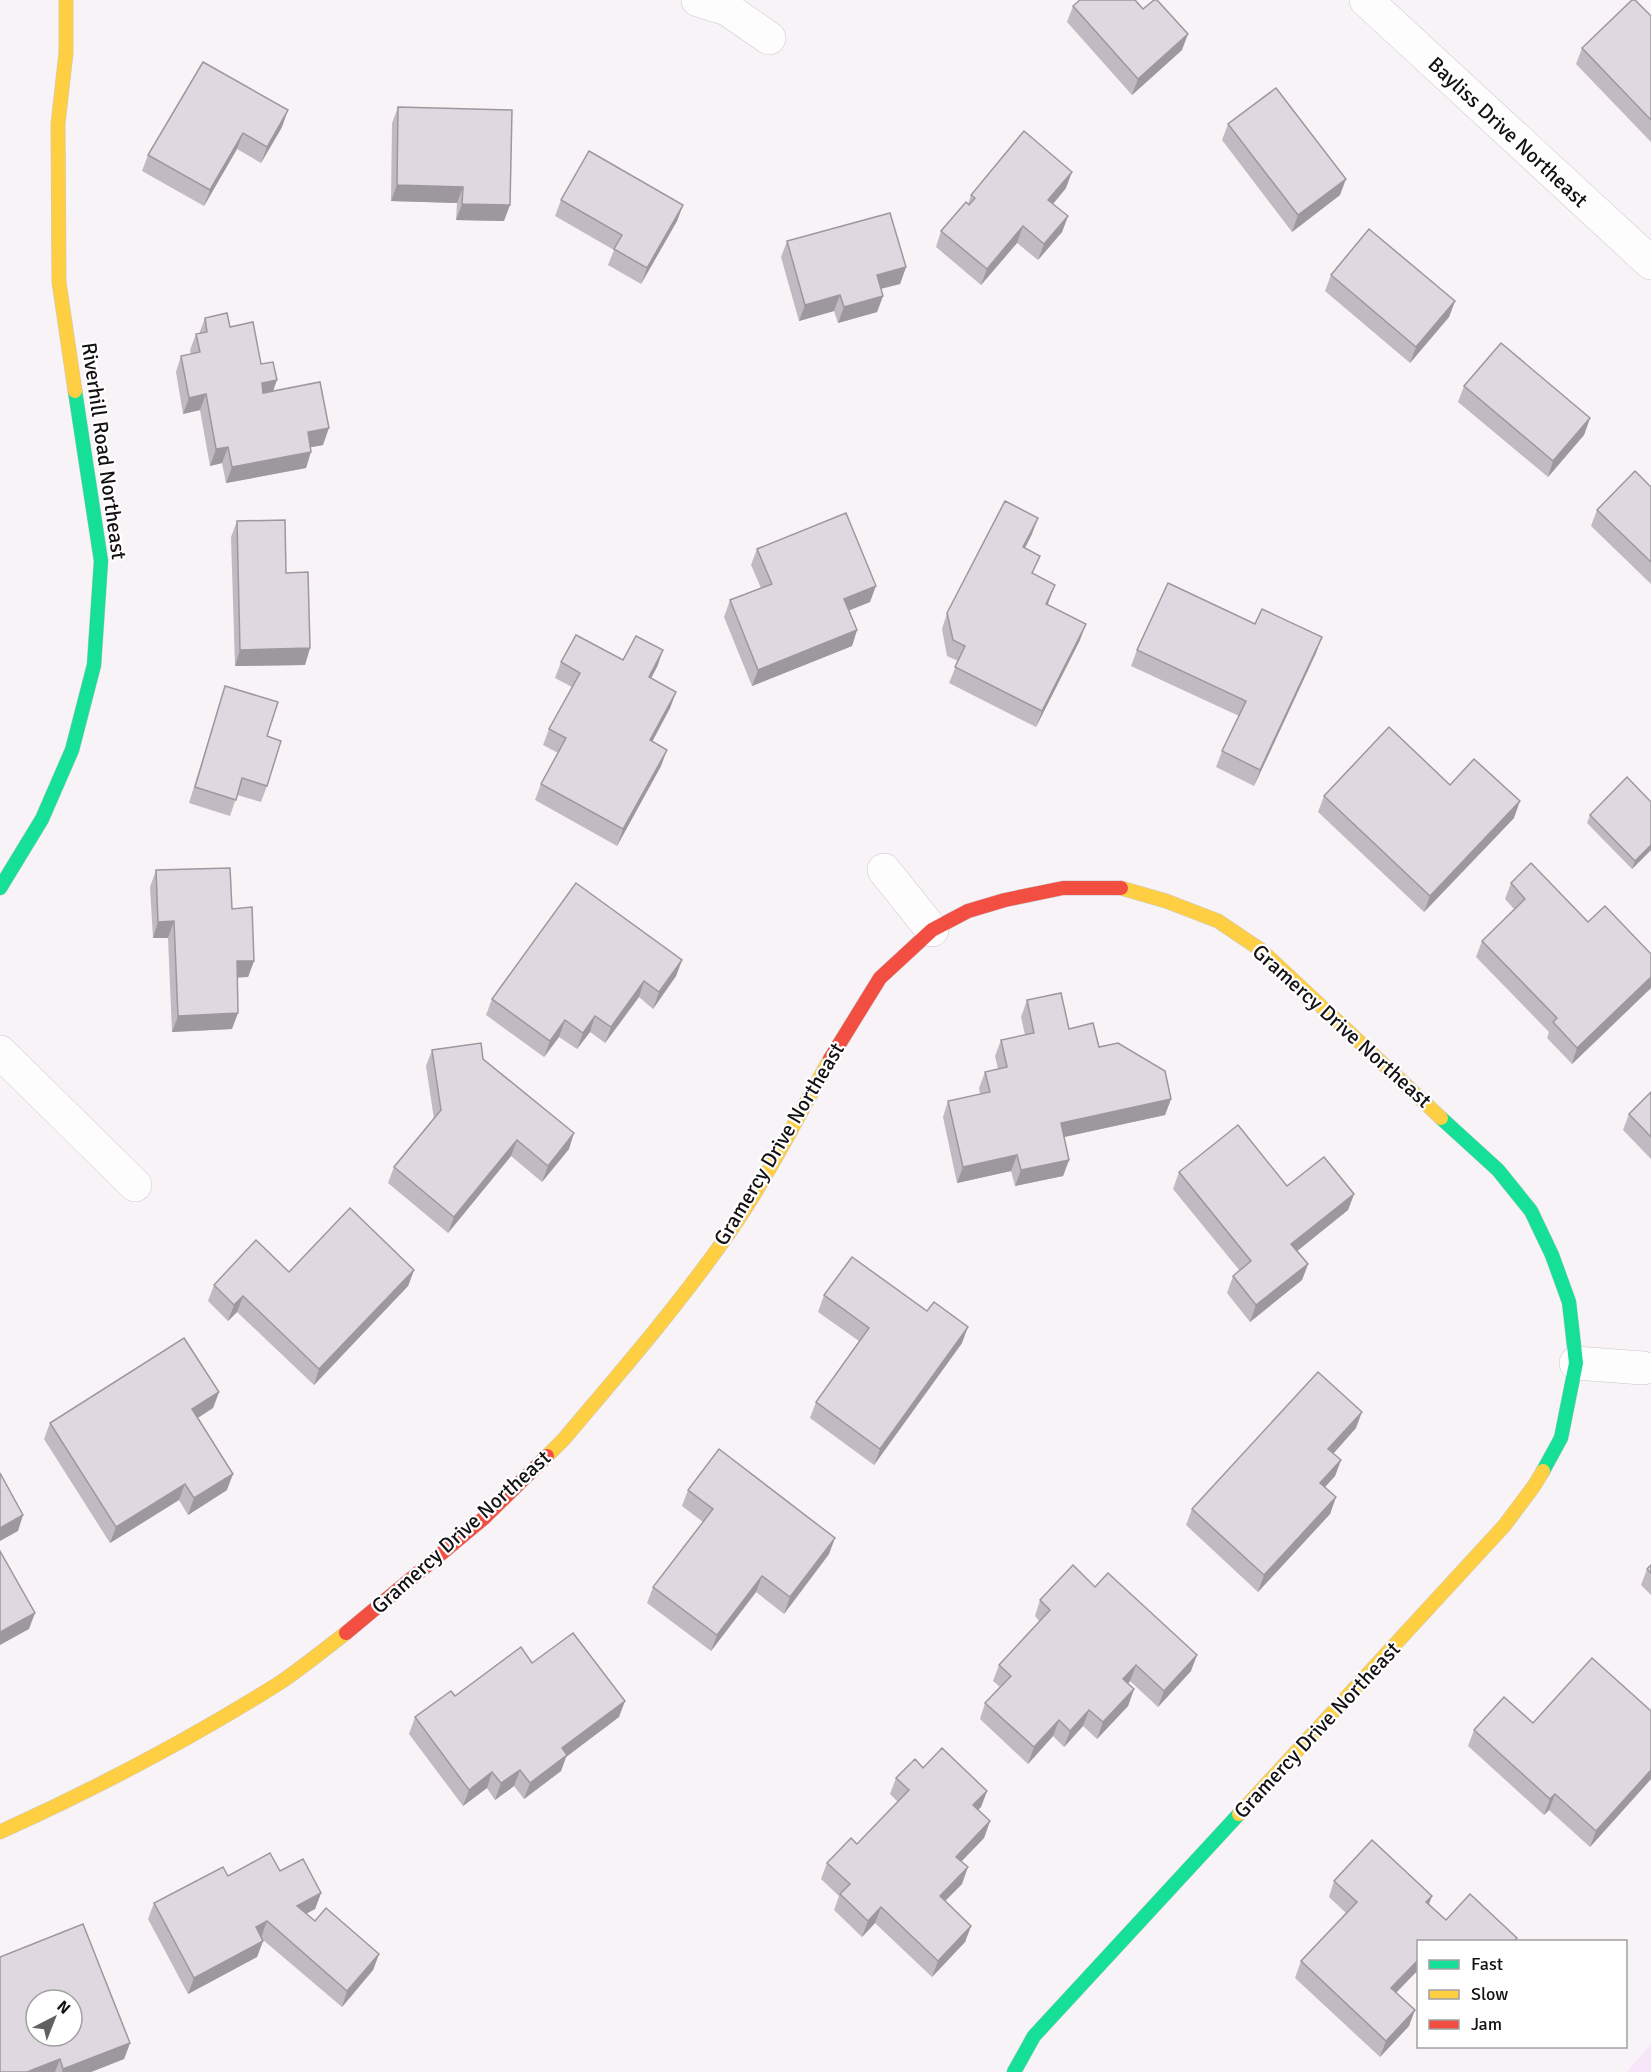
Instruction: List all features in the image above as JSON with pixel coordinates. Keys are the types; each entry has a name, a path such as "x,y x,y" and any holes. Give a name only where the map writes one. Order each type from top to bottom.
{"street":[{"name":"Riverhill Road Northeast","path":"0,888 42,819 72,750 93,665 101,561 59,282 58,124 66,53 66,0"},
{"path":"698,0 727,9 769,38"},
{"name":"Bayliss Drive Northeast","path":"1366,0 1651,263"},
{"path":"884,870 932,930"},
{"name":"Gramercy Drive Northeast","path":"0,1832 78,1797 144,1763 282,1681 365,1619 484,1518 564,1439 666,1317 720,1246 759,1186 847,1029 880,978 932,930 968,911 1005,900 1063,888 1116,887 1166,900 1218,921 1261,950 1498,1170 1531,1211 1552,1254 1569,1302 1576,1363 1561,1438 1534,1486 1504,1526 1034,2036 1014,2072"},
{"path":"0,1052 135,1185"},
{"path":"1576,1363 1643,1368"}],"shaded area":[{"path":"1651,2043 1651,2072 1627,2072"}],"building":[{"path":"1080,0 1135,0 1143,9 1157,0 1188,34 1138,79 1073,6"},
{"path":"1632,0 1635,0 1651,16 1651,120 1582,48"},
{"path":"203,62 288,110 267,147 243,133 210,190 148,155"},
{"path":"1276,88 1346,179 1298,215 1228,124"},
{"path":"398,107 512,110 510,205 462,204 463,187 397,185"},
{"path":"1024,131 1072,172 1048,200 1068,216 1044,244 1023,226 987,269 941,231 966,202 969,205 975,198 971,195"},
{"path":"589,151 683,205 647,268 614,249 622,235 561,200"},
{"path":"890,213 906,267 877,275 883,296 844,307 840,295 805,305 787,241"},
{"path":"1369,229 1455,301 1416,347 1331,275"},
{"path":"227,313 230,327 253,322 261,364 273,362 277,380 262,383 263,393 320,382 329,428 308,432 311,452 232,467 228,447 216,449 206,394 189,398 181,356 200,352 196,334 207,332 205,318"},
{"path":"1501,343 1590,418 1553,461 1464,386"},
{"path":"1635,471 1651,487 1651,562 1597,510"},
{"path":"1005,501 1038,518 1023,547 1040,556 1032,573 1055,585 1046,604 1086,624 1042,711 955,667 965,646 953,640 947,613"},
{"path":"846,513 876,586 844,599 857,630 758,670 730,600 772,584 757,549"},
{"path":"285,520 286,573 308,572 310,648 240,650 237,521"},
{"path":"1168,583 1255,624 1262,609 1322,637 1260,770 1222,751 1246,701 1137,650"},
{"path":"576,635 623,660 636,636 663,650 649,677 676,692 650,740 667,750 623,829 541,784 566,738 549,729 580,673 561,662"},
{"path":"225,686 278,702 267,736 281,741 267,786 242,778 236,800 195,787"},
{"path":"1389,727 1450,785 1474,759 1520,801 1430,896 1324,796"},
{"path":"1627,777 1651,802 1651,845 1635,861 1590,815"},
{"path":"1531,863 1588,922 1605,906 1651,954 1651,977 1577,1048 1553,1022 1557,1018 1482,941 1525,899 1511,883"},
{"path":"230,868 232,909 252,907 254,961 237,961 238,1013 178,1016 174,921 158,922 156,870"},
{"path":"576,883 682,960 659,992 644,981 611,1027 595,1016 583,1033 565,1020 550,1041 492,999"},
{"path":"1061,993 1069,1029 1093,1023 1099,1047 1118,1043 1165,1071 1171,1099 1061,1123 1069,1160 1021,1170 1017,1155 963,1167 948,1101 990,1092 985,1072 1007,1067 1001,1040 1034,1033 1027,1000"},
{"path":"481,1043 483,1059 574,1133 548,1166 517,1140 454,1217 394,1167 441,1110 432,1050"},
{"path":"1651,1092 1651,1137 1629,1114"},
{"path":"1238,1125 1287,1186 1324,1157 1354,1194 1291,1244 1308,1264 1256,1305 1233,1276 1251,1261 1179,1172"},
{"path":"350,1208 414,1270 319,1369 243,1296 234,1305 214,1285 256,1240 289,1272"},
{"path":"852,1257 927,1311 934,1302 968,1327 880,1449 816,1402 869,1328 824,1295"},
{"path":"184,1338 219,1392 192,1409 233,1474 194,1498 185,1484 116,1527 50,1423"},
{"path":"1318,1372 1362,1412 1328,1449 1341,1460 1320,1483 1336,1497 1264,1575 1192,1509"},
{"path":"719,1449 835,1538 790,1597 762,1576 717,1635 653,1587 713,1509 688,1490"},
{"path":"0,1473 23,1515 0,1528"},
{"path":"0,1551 35,1613 0,1632"},
{"path":"1073,1565 1095,1587 1108,1573 1197,1655 1164,1691 1136,1665 1123,1679 1134,1689 1103,1722 1089,1710 1070,1731 1059,1720 1034,1747 985,1703 1011,1676 999,1665 1050,1610 1040,1600"},
{"path":"573,1633 625,1701 562,1748 567,1755 530,1783 520,1770 501,1783 492,1772 469,1790 415,1717 451,1691 455,1696 521,1647 532,1663"},
{"path":"1592,1658 1651,1711 1651,1770 1596,1831 1555,1794 1550,1799 1474,1730 1504,1697 1533,1723"},
{"path":"942,1748 987,1791 973,1805 990,1821 956,1857 968,1867 940,1896 971,1926 938,1961 881,1907 868,1921 840,1894 850,1884 827,1863 851,1838 857,1844 909,1790 896,1778 915,1759 923,1768"},
{"path":"1372,1840 1432,1896 1426,1902 1446,1920 1470,1894 1517,1938 1515,1940 1417,1940 1417,1961 1391,1988 1415,2010 1386,2041 1301,1961 1357,1902 1334,1881"},
{"path":"270,1853 280,1871 303,1859 321,1893 297,1906 315,1921 326,1908 379,1954 347,1991 267,1921 256,1927 263,1941 194,1978 154,1903 223,1867 228,1876"},
{"path":"83,1924 130,2043 63,2069 60,2059 27,2072 0,2072 0,1957"}],"traffic: fast":[{"path":"0,888 42,819 72,750 94,665 101,561 75,391"},
{"path":"1441,1118 1498,1170 1531,1211 1552,1255 1569,1302 1576,1363 1561,1438 1543,1471"},
{"path":"1014,2072 1034,2036 1239,1814"}],"traffic: slow":[{"path":"66,0 66,53 58,124 59,282 75,391"},
{"path":"1121,888 1166,901 1218,921 1261,950 1441,1118"},
{"path":"547,1456 564,1439 643,1344 735,1225 791,1131 830,1059"},
{"path":"1239,1814 1504,1526 1543,1471"},
{"path":"0,1832 108,1780 213,1723 281,1682 346,1633"}],"traffic: jam":[{"path":"830,1059 880,978 932,930 968,911 1005,900 1063,888 1121,888"},
{"path":"346,1633 484,1518 547,1456"}]}
